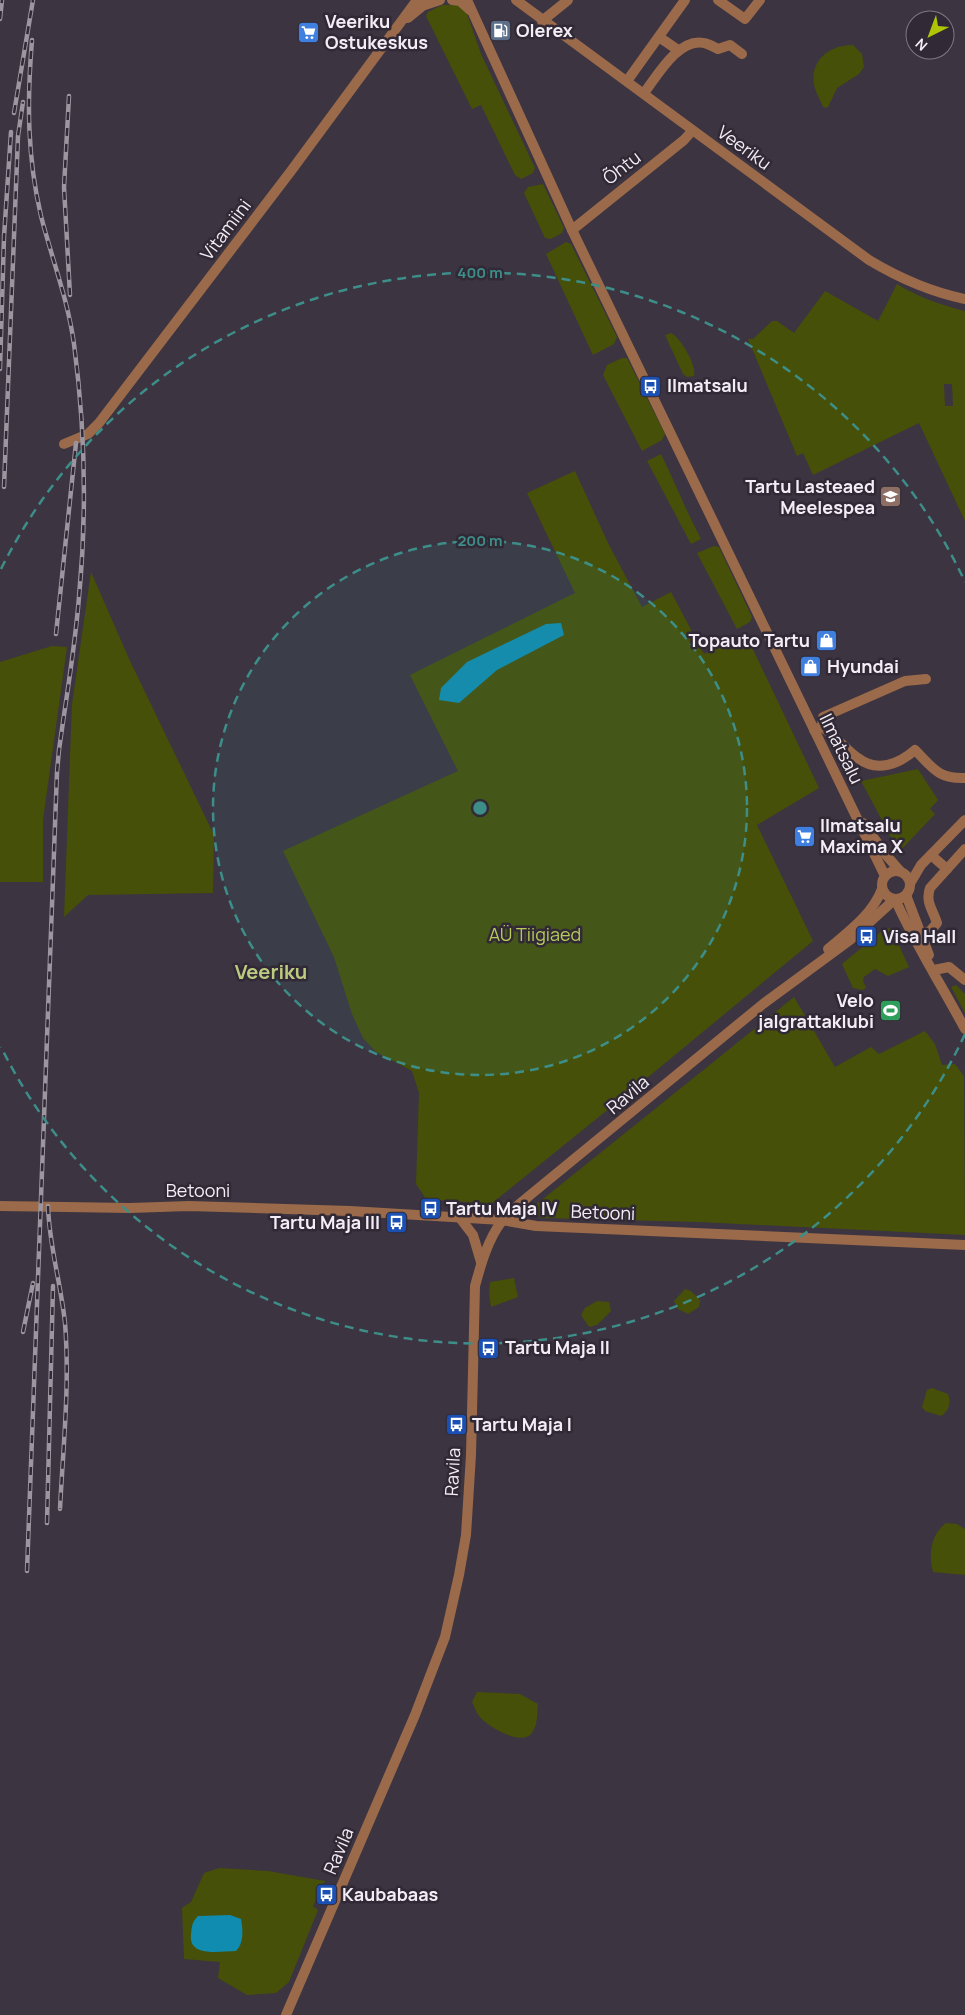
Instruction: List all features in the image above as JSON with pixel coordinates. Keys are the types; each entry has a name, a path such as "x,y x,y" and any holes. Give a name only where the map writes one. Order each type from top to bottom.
{"street":[{"path":"424,2 440,0"},
{"path":"452,0 460,1 472,11"},
{"name":"Ilmatsalu","path":"467,0 572,230 818,729 852,808 885,876"},
{"name":"Veeriku","path":"516,0 869,260 893,275 939,292 965,298"},
{"path":"542,20 568,0"},
{"path":"627,81 685,0"},
{"path":"718,0 746,19 760,0"},
{"name":"Vitamiini","path":"64,444 88,434 100,423 402,23 424,2"},
{"path":"659,37 678,50"},
{"path":"644,93 678,50 693,42 705,43 718,50 730,45 742,54"},
{"name":"Õhtu","path":"572,230 684,140 692,130"},
{"path":"926,679 905,681 823,718 818,729 835,735 859,760 889,766 898,763 915,750 941,775 965,778"},
{"name":"Ilmatsalu","path":"852,808 886,854 902,871"},
{"path":"921,865 902,871 892,871 885,876 882,880 882,889 887,896 895,899 906,896 911,887 911,882 921,865 965,820"},
{"path":"920,935 930,931 937,923 929,907 928,895 930,888 965,849"},
{"path":"931,855 947,869"},
{"path":"902,871 911,882"},
{"name":"Ravila","path":"286,2015 415,1715 445,1637 466,1535 471,1455 475,1286 481,1262 502,1220 794,980 867,915 876,904 882,889"},
{"path":"906,896 934,970 965,1029"},
{"path":"895,899 918,946 934,970"},
{"name":"Ravila","path":"794,980 850,940 895,899"},
{"path":"934,970 949,968 965,980"},
{"name":"Betooni","path":"0,1206 222,1207 350,1211 502,1220 536,1226 965,1245"},
{"path":"460,1218 473,1235 481,1262"}],"green space":[{"path":"442,5 457,5 466,11 481,54 535,168 533,173 521,179 515,175 481,105 472,109 426,16 428,12"},
{"path":"853,45 862,54 864,67 859,74 837,88 828,107 824,108 814,84 816,66 826,53 843,46"},
{"path":"543,184 564,228 562,233 551,239 545,238 524,193 528,187"},
{"path":"566,242 571,244 617,337 614,344 593,355 546,254"},
{"path":"897,284 930,300 965,311 965,521 919,423 813,475 803,453 797,456 748,339 753,339 772,321 777,321 794,333 825,291 878,321","holes":["944,384 952,384 953,406 945,406"]},
{"path":"671,333 679,340 687,353 693,366 694,376 687,377 683,374 665,335"},
{"path":"622,358 627,358 665,434 662,440 642,451 603,375 607,365"},
{"path":"661,454 701,539 691,544 647,461"},
{"name":"AÜ Tiigiaed","path":"575,471 609,545 642,607 671,592 704,654 745,634 749,641 819,788 757,825 813,941 491,1204 426,1199 416,1184 419,1093 412,1071 376,1052 363,1038 352,1014 334,957 283,851 458,771 410,675 575,593 527,493"},
{"path":"714,546 719,547 752,617 750,622 737,629 697,553"},
{"path":"91,572 130,661 214,835 213,893 88,895 64,917 72,704"},
{"path":"52,646 67,647 43,820 43,882 0,882 0,662"},
{"path":"918,769 938,800 930,809 935,814 899,852 861,781"},
{"path":"891,928 909,967 888,976 875,969 864,977 863,981 866,988 862,990 853,988 842,964 884,929"},
{"path":"956,985 965,994 965,1013 951,987"},
{"path":"794,997 835,1067 871,1047 879,1054 925,1031 935,1044 942,1065 955,1064 964,1076 965,1235 698,1222 541,1218 532,1212 533,1207"},
{"path":"514,1278 518,1297 491,1307 490,1282"},
{"path":"685,1289 691,1291 700,1300 699,1307 688,1314 678,1309 674,1301"},
{"path":"597,1301 609,1302 611,1311 597,1325 589,1327 581,1315 585,1308"},
{"path":"932,1388 948,1394 949,1406 941,1416 925,1411 922,1407 927,1390"},
{"path":"946,1523 957,1524 965,1529 965,1575 933,1572 931,1559 932,1545 937,1533"},
{"path":"477,1692 520,1694 538,1704 536,1724 531,1734 519,1738 489,1725 479,1716 472,1702"},
{"path":"219,1868 268,1871 325,1881 313,1906 318,1910 289,1982 276,1993 247,1995 218,1978 220,1962 184,1959 182,1908 191,1902 204,1873"}],"water":[{"path":"561,623 564,635 497,670 459,703 439,700 441,688 467,662 546,624"},
{"path":"230,1915 241,1919 242,1940 236,1951 206,1952 195,1947 191,1942 193,1922 198,1916"}],"railway":[{"path":"0,19 2,0"},
{"path":"14,113 33,0"},
{"path":"27,1571 57,772 77,616 82,565 84,502 83,438 74,344 64,296 41,216 33,172 29,128 32,40"},
{"path":"69,96 64,187 70,295"},
{"path":"4,487 18,136 23,102"},
{"path":"0,369 4,237 11,132"},
{"path":"56,634 76,443"},
{"path":"48,1206 65,1323 67,1370 60,1509"},
{"path":"23,1332 33,1283"},
{"path":"47,1523 53,1286"}],"place":[{"name":"Olerex","path":"500,31"},
{"name":"Veeriku Ostukeskus","path":"309,32"},
{"name":"Ilmatsalu","path":"651,386"},
{"name":"Tartu Lasteaed Meelespea","path":"891,497"},
{"name":"Topauto Tartu","path":"826,641"},
{"name":"Hyundai","path":"811,667"},
{"name":"Ilmatsalu Maxima X","path":"804,836"},
{"name":"Visa Hall","path":"867,937"},
{"name":"Velo jalgrattaklubi","path":"890,1011"},
{"name":"Tartu Maja IV","path":"430,1209"},
{"name":"Tartu Maja III","path":"396,1223"},
{"name":"Tartu Maja II","path":"489,1348"},
{"name":"Tartu Maja I","path":"456,1425"},
{"name":"Kaubabaas","path":"326,1895"}],"district":[{"name":"Veeriku","path":"271,972"}]}
